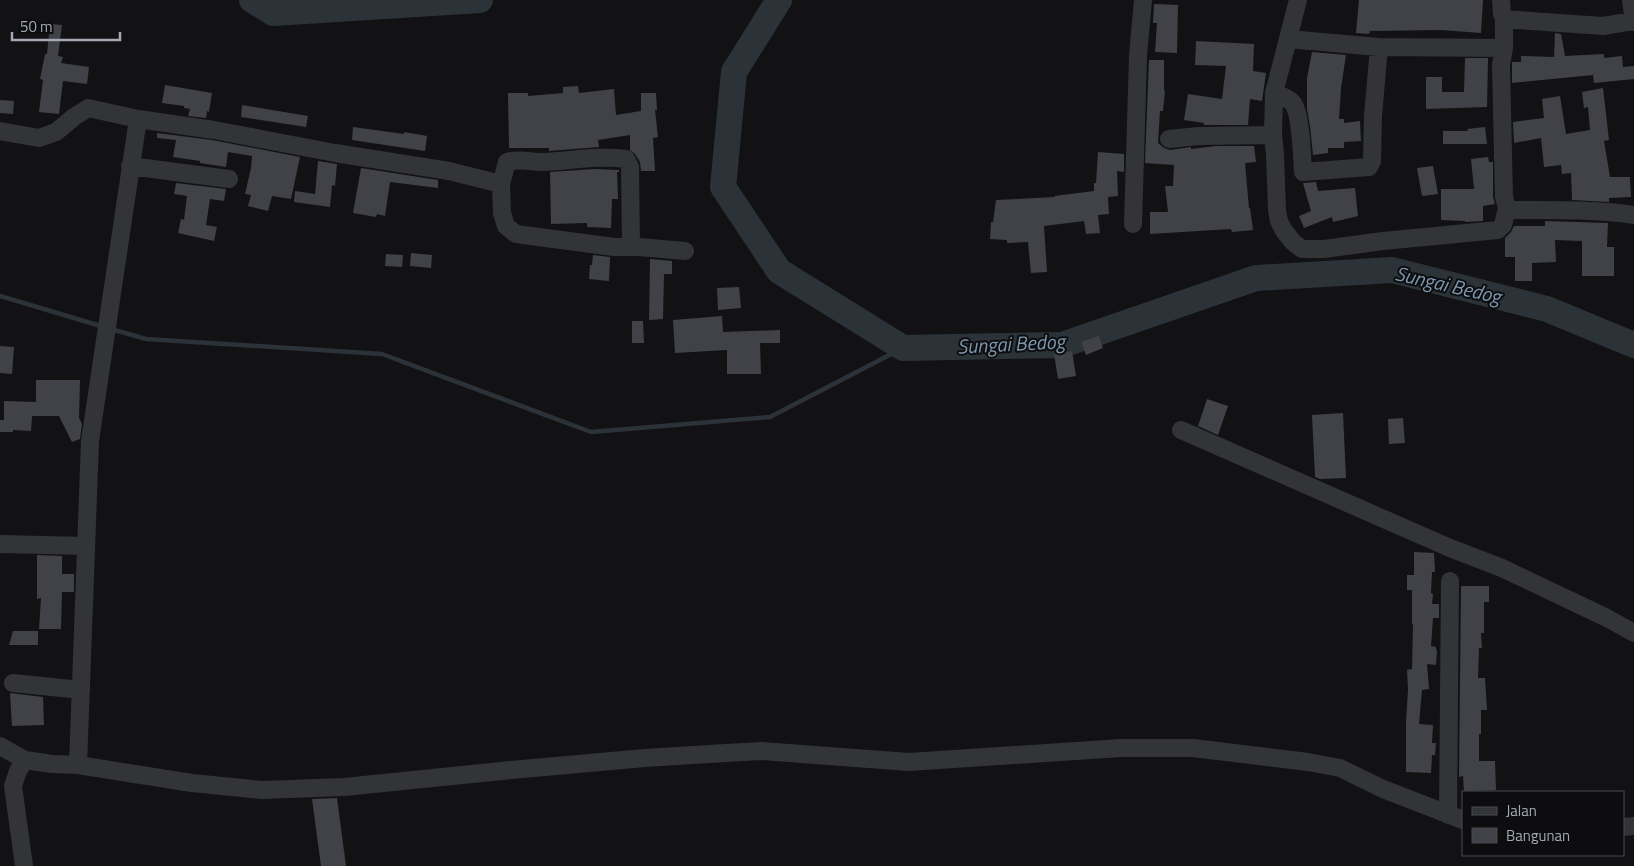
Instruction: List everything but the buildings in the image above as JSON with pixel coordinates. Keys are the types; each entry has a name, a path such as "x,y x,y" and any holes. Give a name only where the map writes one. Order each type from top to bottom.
{"street":[{"path":"1133,224 1138,56 1143,0"},
{"path":"1298,0 1274,93 1273,135 1276,154 1277,202 1279,221 1293,242 1302,249 1324,250 1383,241 1498,230 1503,224 1507,208 1504,197 1501,65 1504,48 1504,19 1501,0"},
{"path":"1504,19 1603,26 1634,22 1631,0"},
{"path":"1288,39 1379,47 1504,48"},
{"path":"1274,93 1286,98 1294,106 1298,116 1303,172 1369,166 1372,161 1373,116 1379,47"},
{"path":"0,131 38,138 56,132 88,108 449,171 501,184"},
{"path":"78,766 90,441 138,118"},
{"path":"1169,139 1199,136 1273,135"},
{"path":"631,247 630,167 626,159 600,158 541,162 517,159 507,162 501,184 502,213 506,226 516,234 614,247 685,252"},
{"path":"130,166 229,179"},
{"path":"1507,208 1510,210 1634,214"},
{"path":"1181,430 1432,541 1502,568 1607,618 1634,634"},
{"path":"0,544 86,546"},
{"path":"0,746 25,760 192,783 262,790 344,788 511,770 708,754 761,752 909,762 1121,748 1193,748 1308,762 1340,768 1383,789 1455,817 1450,581"},
{"path":"13,683 81,690"},
{"path":"24,866 13,786 18,771 25,760"}],"waterway":[{"name":"Sungai Bedog","path":"252,0 273,13 480,0"},
{"name":"Sungai Bedog","path":"779,0 734,72 723,187 779,271 903,348 1062,345 1256,278 1392,270 1547,309 1634,345"},
{"path":"0,296 104,327"},
{"path":"111,329 146,339 382,354 591,432 770,417 903,348"}]}
